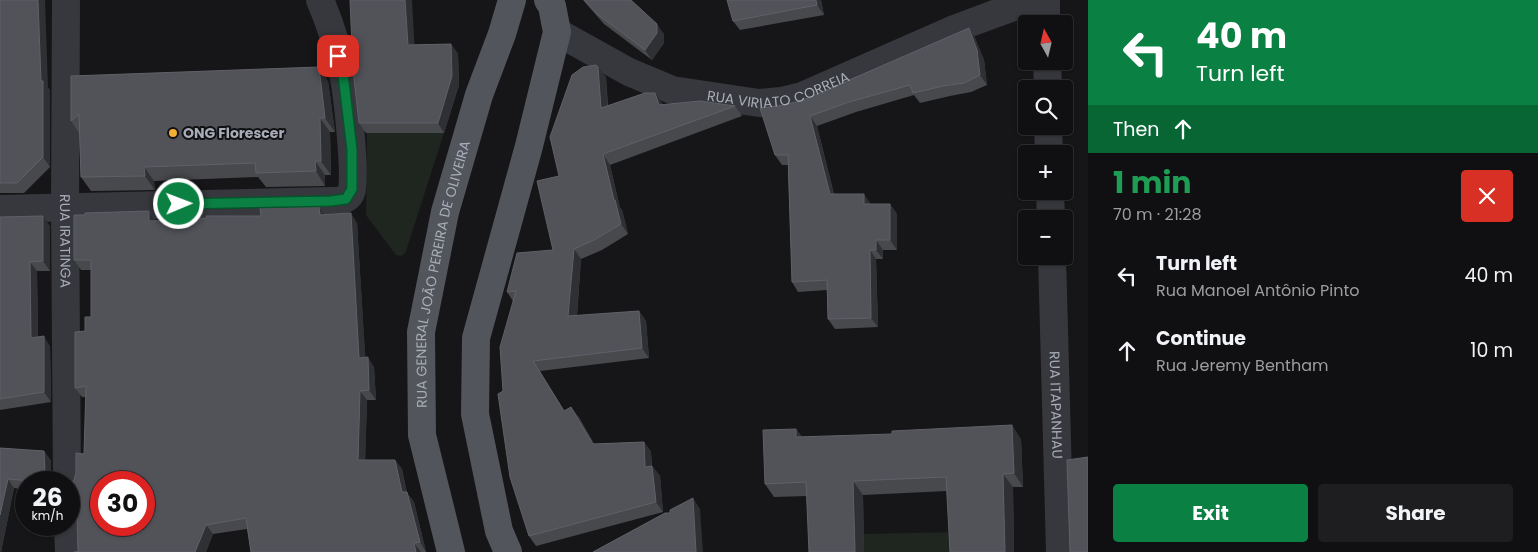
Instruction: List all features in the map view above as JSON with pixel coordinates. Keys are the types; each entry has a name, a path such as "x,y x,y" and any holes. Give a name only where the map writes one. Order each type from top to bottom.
{"main road":[{"name":"RUA GENERAL JOÃO PEREIRA DE OLIVEIRA","path":"451,552 422,435 421,332 445,212 480,95 512,0"},
{"path":"508,552 499,531 475,414 476,338 529,146 557,32 552,6 548,0"}],"street":[{"name":"RUA IRATINGA","path":"66,0 67,471"},
{"path":"0,209 341,200 348,196 352,189 352,150 343,74 328,18 320,0"},
{"name":"RUA VIRIATO CORREIA","path":"557,32 628,72 672,90 759,103 781,101 802,96 954,29 1032,0"},
{"path":"1046,0 1046,15"},
{"name":"RUA ITAPANHAU","path":"1052,265 1060,552"},
{"path":"68,536 69,552"}],"shaded area":[{"path":"367,133 444,133 406,251 401,256 396,255 366,215"},
{"path":"958,532 958,552 864,552 864,534"}],"building":[{"path":"0,0 38,0 41,81 43,81 43,157 17,183 0,183"},
{"path":"350,0 405,0 408,45 451,44 452,76 438,123 359,123 353,70"},
{"path":"584,0 631,0 657,24 657,33 645,50 597,14"},
{"path":"727,0 816,0 817,5 733,21"},
{"path":"969,28 977,50 980,75 964,83 913,93 910,85 849,102 810,116 830,194 864,194 864,204 890,204 890,240 876,240 876,250 870,250 871,318 828,319 827,280 792,282 788,155 775,155 760,108 801,101"},
{"path":"596,65 598,67 601,108 645,93 655,93 659,105 700,101 735,106 603,154 621,224 574,249 568,316 639,311 642,348 533,361 564,411 571,407 593,444 644,442 645,467 652,466 656,502 529,536 510,477 498,394 503,391 500,347 516,291 507,292 517,253 553,250 537,181 559,176 550,137 572,75 583,67"},
{"path":"319,67 325,118 320,118 321,161 315,161 316,171 256,173 255,163 144,167 145,176 81,177 79,114 71,121 71,76"},
{"path":"319,207 320,215 351,213 359,358 368,357 369,390 360,391 358,460 395,460 402,492 407,492 420,542 414,543 416,552 251,552 246,518 206,525 195,552 78,552 78,536 80,536 80,471 76,471 76,453 84,454 86,386 75,388 75,332 85,331 85,317 91,317 91,260 74,260 74,215 149,211 149,221 207,218 206,216 261,216 260,208"},
{"path":"43,216 43,261 30,262 31,338 44,336 44,392 0,399 0,217"},
{"path":"1012,425 1014,473 1003,474 1005,552 950,552 946,477 853,481 855,552 809,552 806,482 765,484 763,430 796,429 796,437 892,434 892,431"},
{"path":"0,448 44,451 45,471 15,471 15,480 8,479 0,515"},
{"path":"1088,457 1088,552 1070,552 1067,460"},
{"path":"693,498 696,552 593,552 665,513 670,513 670,510"}],"place":[{"name":"ONG Florescer","path":"173,133"}],"route":[{"path":"179,204 331,201 346,199 351,193 353,181 352,150 343,74 338,56"}]}
